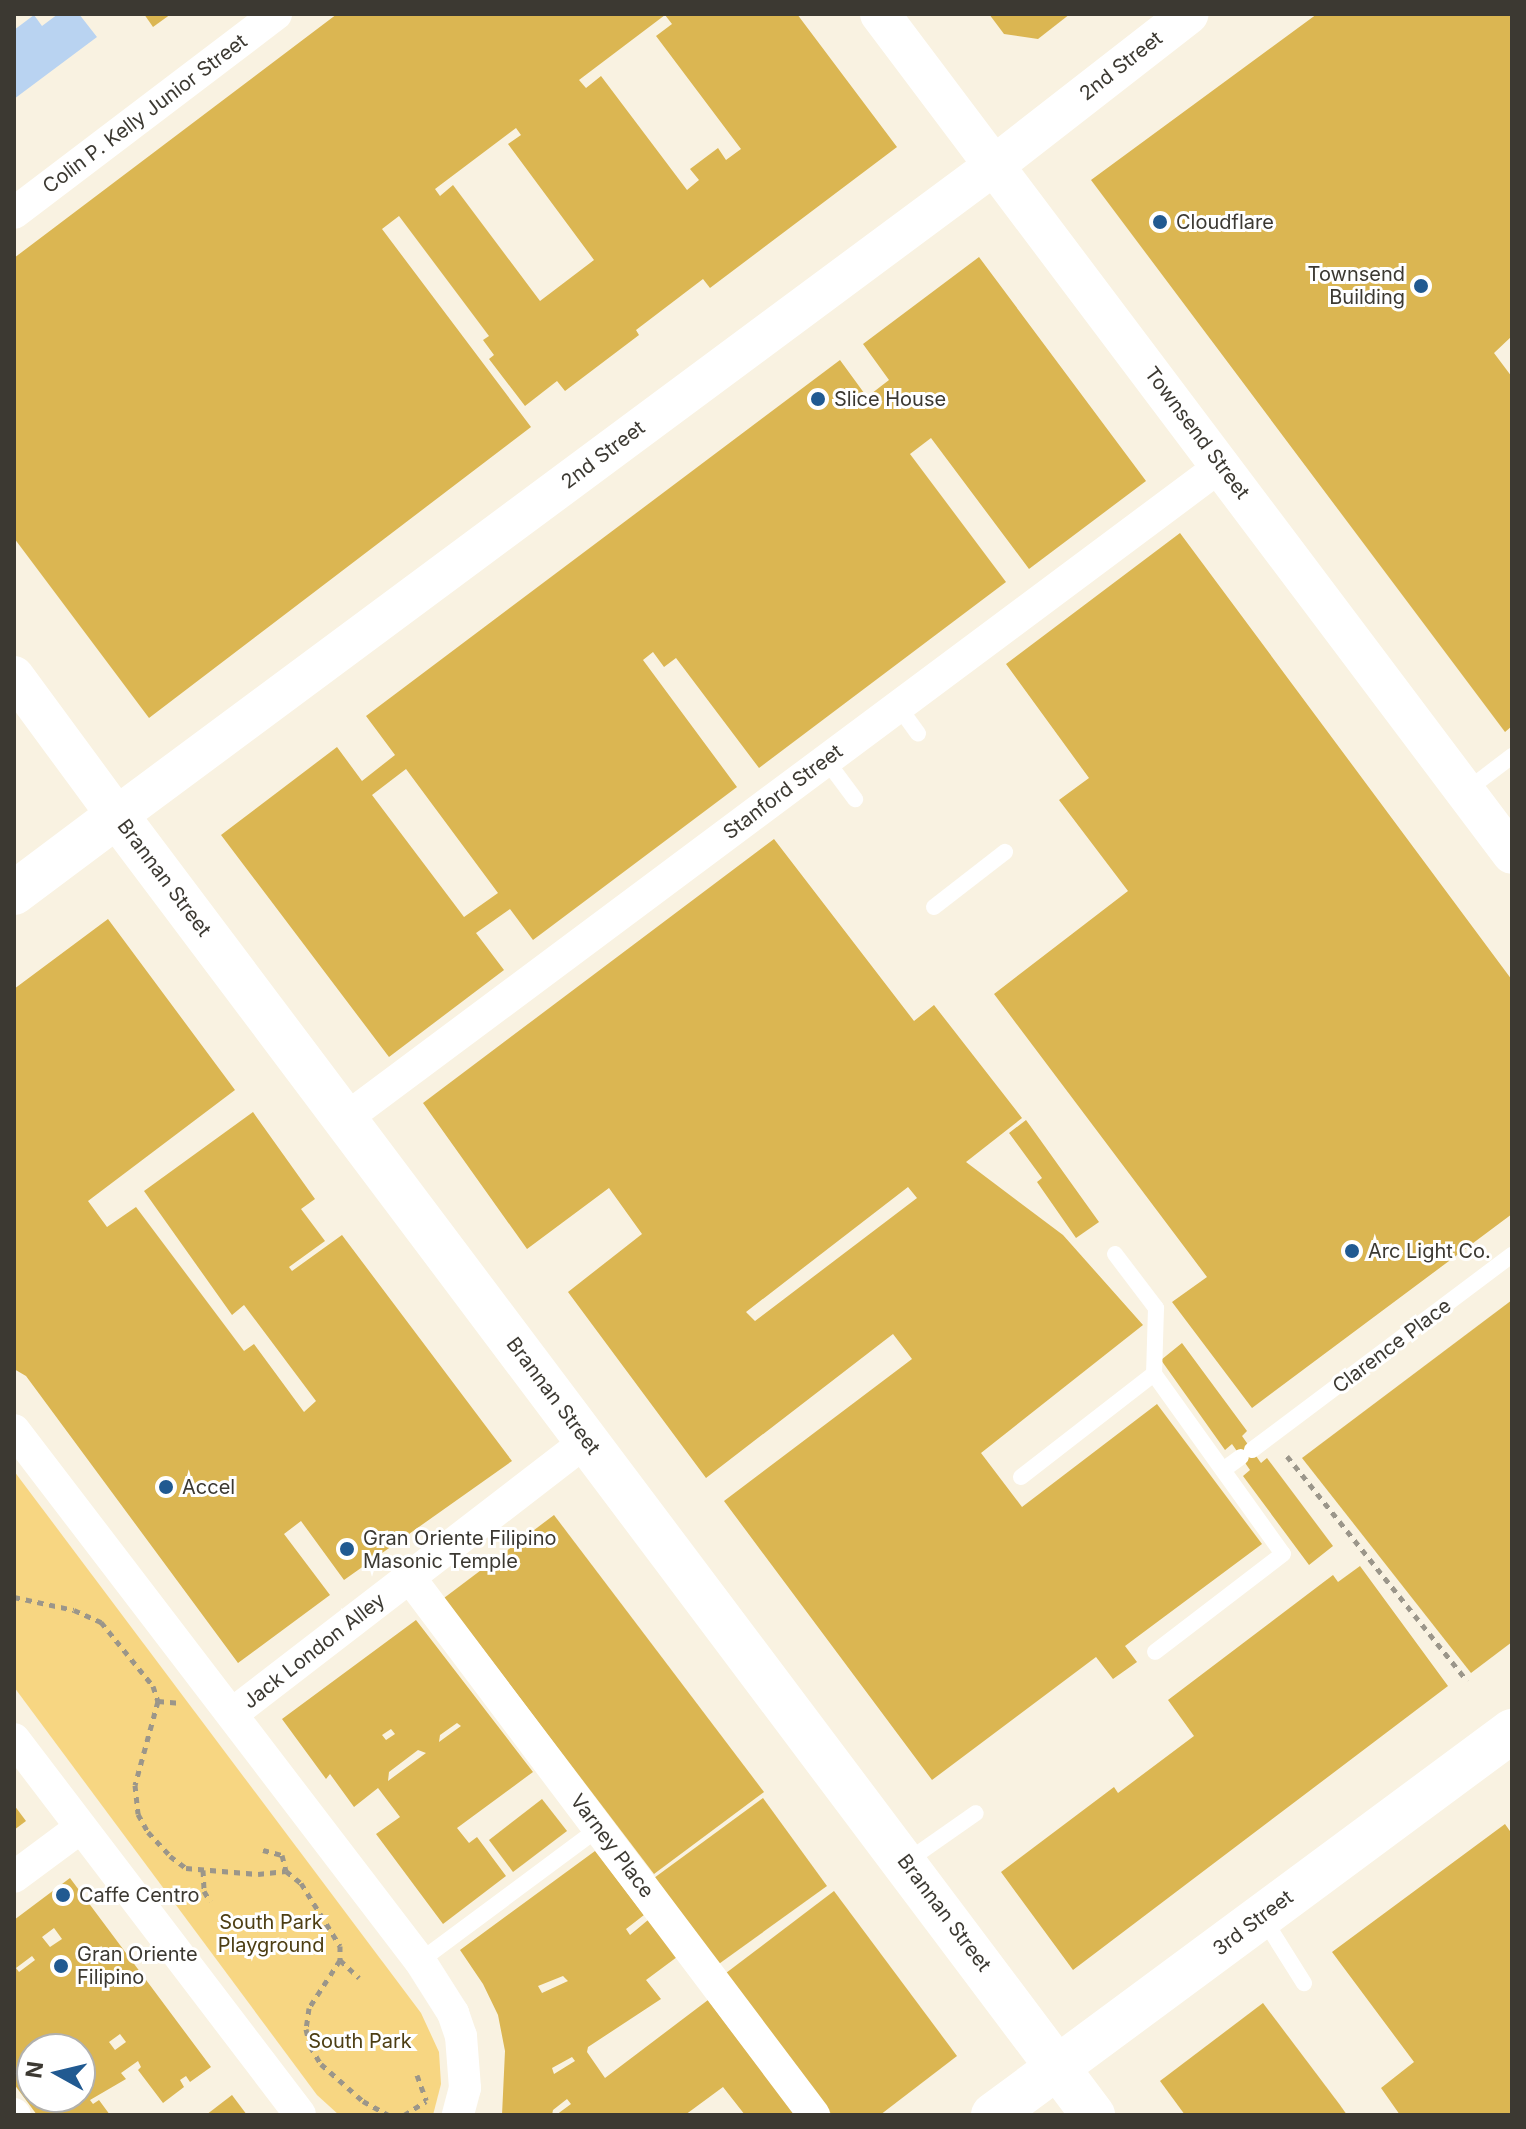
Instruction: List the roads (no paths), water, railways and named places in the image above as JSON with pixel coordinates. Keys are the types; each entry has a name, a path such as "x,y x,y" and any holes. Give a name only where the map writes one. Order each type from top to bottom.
{"main road":[{"name":"2nd Street","path":"14,893 117,816"},
{"name":"Brannan Street","path":"117,816 906,1862 1093,2115"},
{"name":"3rd Street","path":"993,2115 1512,1731"}],"street":[{"name":"Colin P. Kelly Junior Street","path":"14,213 276,14"},
{"name":"Townsend Street","path":"880,14 996,164 1512,854"},
{"name":"2nd Street","path":"117,816 996,164 1189,14"},
{"name":"Stanford Street","path":"345,1119 1222,465"},
{"name":"Brannan Street","path":"14,676 117,816"},
{"path":"14,1430 420,1961 453,2013 461,2036 465,2088 446,2113"},
{"name":"Jack London Alley","path":"232,1714 587,1441"},
{"name":"Varney Place","path":"410,1578 814,2115"},
{"path":"14,1739 300,2115"},
{"path":"14,1877 80,1828"}],"lane":[{"path":"898,706 918,734"},
{"path":"1466,791 1512,756"},
{"path":"826,760 855,799"},
{"path":"934,907 1005,852"},
{"path":"1115,1254 1156,1308 1154,1374 1283,1554 1155,1652"},
{"name":"Clarence Place","path":"1223,1470 1272,1437 1512,1255"},
{"path":"1021,1477 1154,1374"},
{"path":"906,1862 976,1813"},
{"path":"420,1961 599,1828"},
{"path":"1262,1917 1304,1983"}],"water":[{"path":"58,14 79,14 97,37 14,99 14,30 34,15 42,26"}],"place":[{"name":"Cloudflare","path":"1160,222"},
{"name":"Townsend Building","path":"1421,286"},
{"name":"Slice House","path":"818,399"},
{"name":"Arc Light Co.","path":"1352,1251"},
{"name":"Accel","path":"166,1487"},
{"name":"Gran Oriente Filipino Masonic Temple","path":"347,1549"},
{"name":"Caffe Centro","path":"63,1895"},
{"name":"Gran Oriente Filipino","path":"61,1966"}],"park label":[{"name":"South Park Playground","path":"271,1934"},
{"name":"South Park","path":"360,2041"}]}
